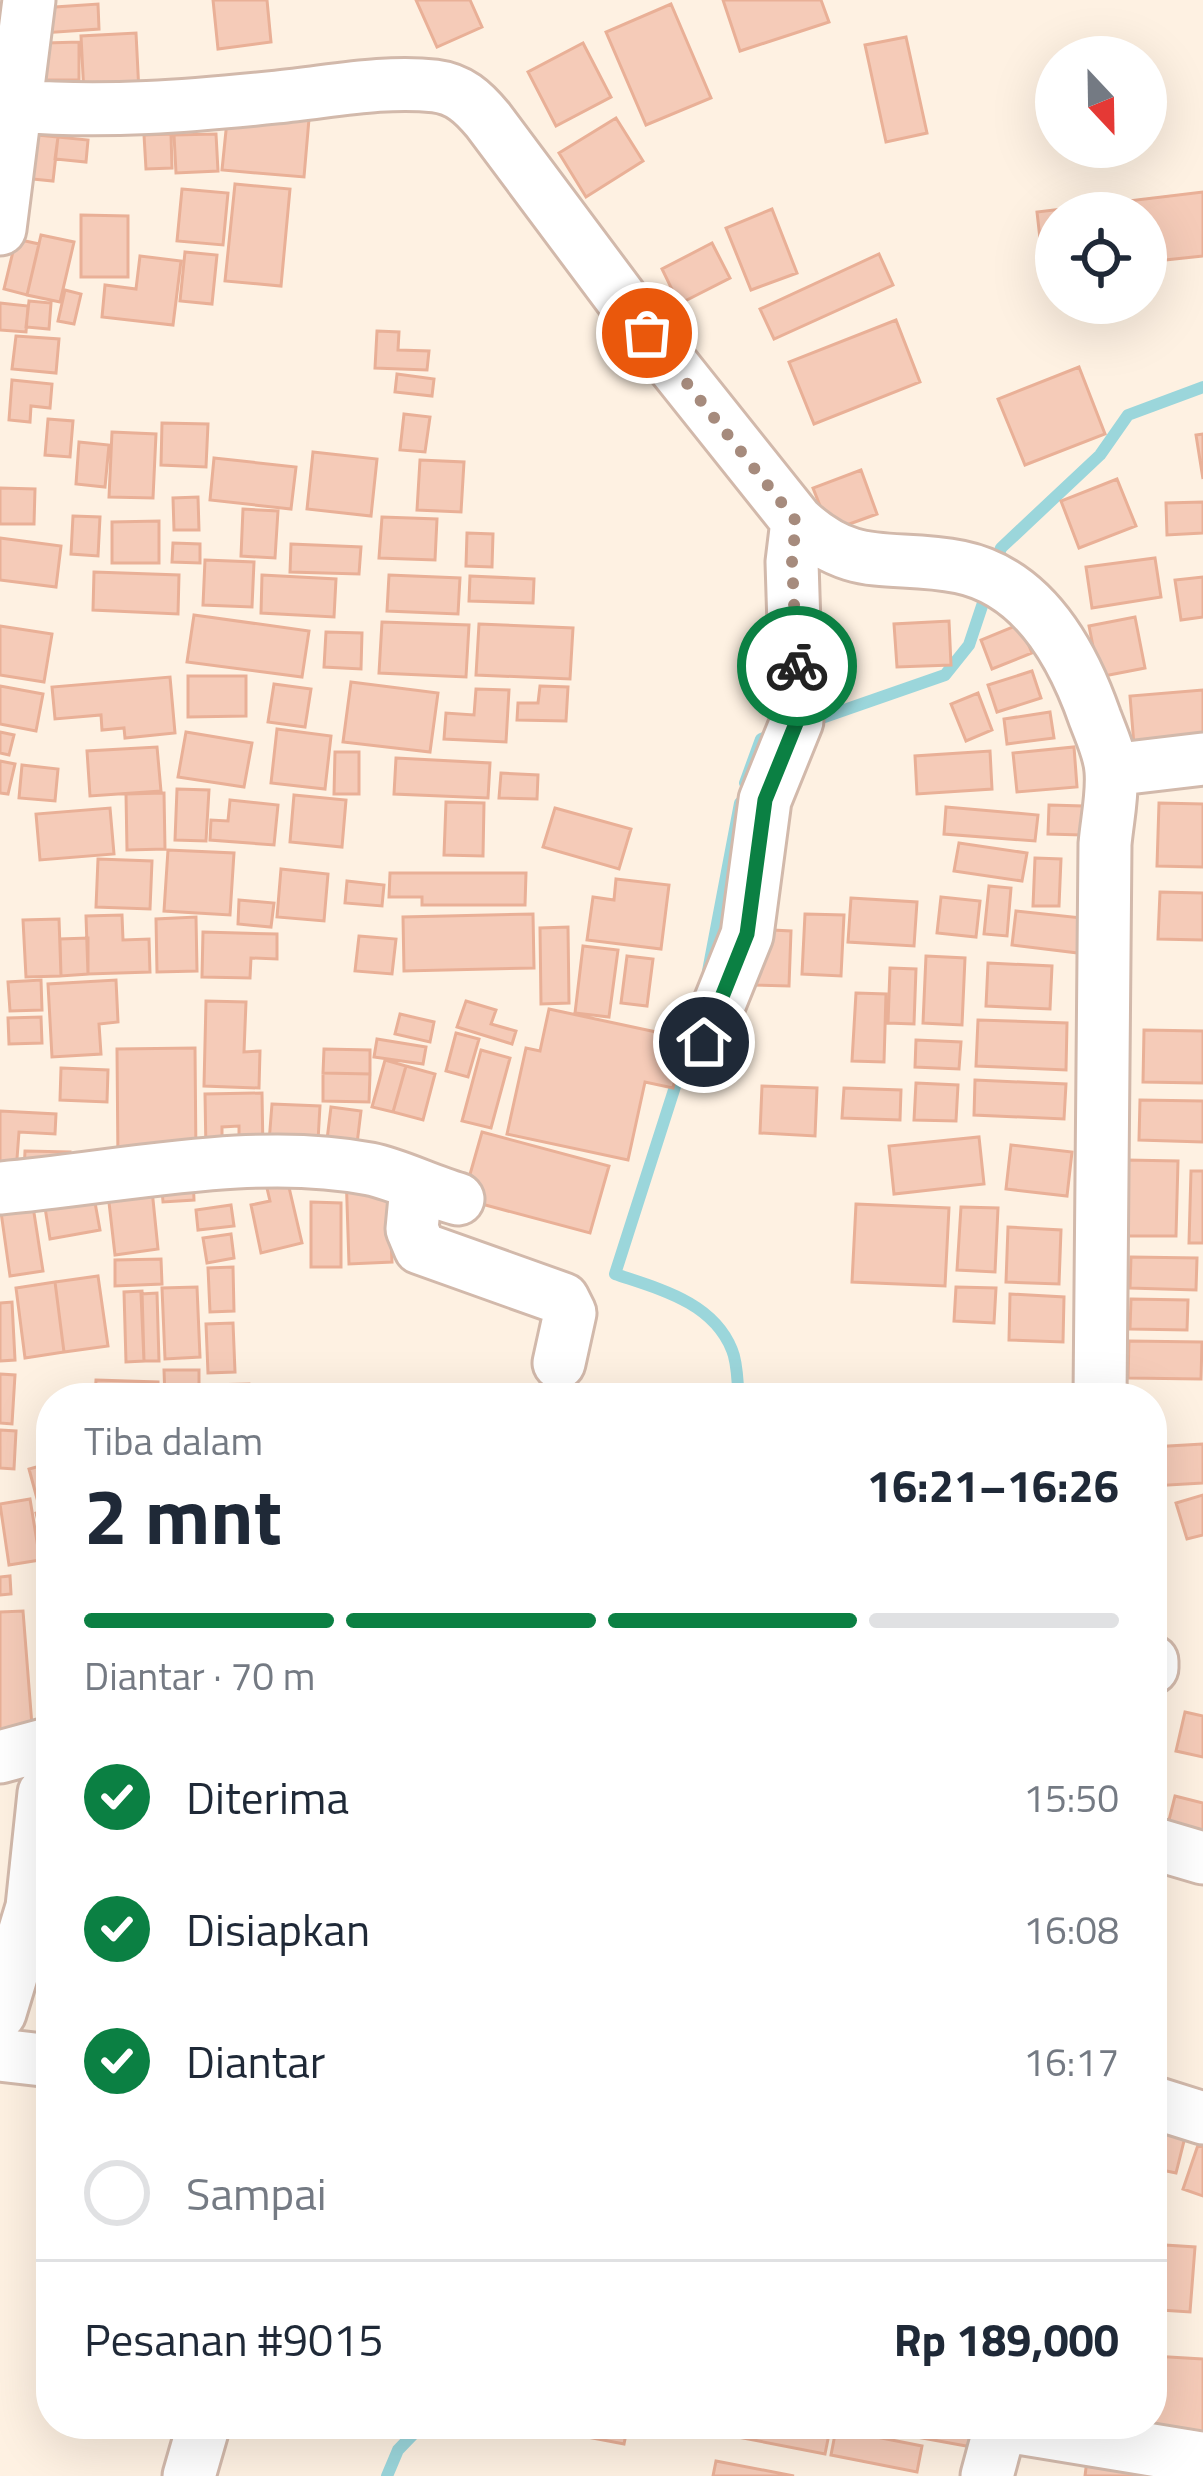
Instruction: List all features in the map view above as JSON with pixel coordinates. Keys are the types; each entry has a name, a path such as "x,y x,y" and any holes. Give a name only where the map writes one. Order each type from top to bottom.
{"street":[{"path":"0,229 29,0"},
{"path":"18,106 89,112 161,110 395,85 438,86 463,94 488,120 647,333 814,538 852,557 987,574 1029,602 1071,661 1111,770 1105,844 1100,1383"},
{"path":"704,1042 747,934 765,800 797,721 792,562 796,521"},
{"path":"1111,770 1203,759"},
{"path":"0,1188 236,1163 373,1170 437,1193 412,1229 416,1245 563,1299 570,1313 559,1363"},
{"path":"0,1757 36,1765"},
{"path":"1167,1847 1203,1858"},
{"path":"0,2013 32,1906 36,1872"},
{"path":"0,2055 36,2059"},
{"path":"1167,2107 1203,2118"},
{"path":"189,2476 200,2439"},
{"path":"987,2476 996,2439"},
{"path":"1086,2439 1202,2458"}],"building":[{"path":"213,0 267,0 271,42 218,49"},
{"path":"416,0 470,0 482,27 437,47"},
{"path":"723,0 821,0 829,22 740,51"},
{"path":"98,4 99,29 43,33 41,8"},
{"path":"671,4 711,98 646,125 606,32"},
{"path":"136,33 139,92 84,95 81,36"},
{"path":"906,37 927,133 886,142 865,45"},
{"path":"79,42 79,80 45,80 46,43"},
{"path":"583,43 611,97 556,126 528,72"},
{"path":"228,111 309,119 304,177 222,170"},
{"path":"616,118 643,161 586,197 559,153"},
{"path":"26,134 58,137 53,181 22,178"},
{"path":"171,134 172,168 146,169 144,135"},
{"path":"216,134 218,171 176,173 174,135"},
{"path":"58,137 88,140 86,162 55,159"},
{"path":"235,184 290,189 281,286 225,281"},
{"path":"182,189 228,193 223,245 177,241"},
{"path":"1203,192 1203,256 1167,260 1167,196"},
{"path":"772,209 797,273 751,290 726,228"},
{"path":"81,215 128,216 128,277 81,277"},
{"path":"41,235 74,242 60,302 27,295"},
{"path":"16,239 39,244 27,295 4,289"},
{"path":"712,243 730,278 679,304 662,269"},
{"path":"185,252 217,255 212,304 180,301"},
{"path":"879,254 893,285 774,339 760,309"},
{"path":"140,256 181,261 173,325 102,317 105,285 136,289"},
{"path":"65,290 81,294 74,324 58,321"},
{"path":"29,301 51,303 49,329 26,327"},
{"path":"0,303 28,306 26,332 0,330"},
{"path":"896,320 920,382 814,424 789,362"},
{"path":"377,331 399,332 398,350 429,351 427,370 375,368"},
{"path":"16,336 59,339 56,373 12,369"},
{"path":"1079,367 1105,434 1025,465 998,399"},
{"path":"397,374 434,379 432,396 395,392"},
{"path":"12,380 52,384 50,408 31,406 30,422 9,420"},
{"path":"404,414 430,417 425,452 400,450"},
{"path":"48,419 73,421 70,457 45,455"},
{"path":"162,423 208,424 206,467 161,465"},
{"path":"112,432 156,434 153,498 109,497"},
{"path":"1203,434 1203,479 1196,435"},
{"path":"79,442 109,445 105,487 76,484"},
{"path":"313,452 377,459 371,516 307,509"},
{"path":"214,458 296,467 291,509 210,500"},
{"path":"420,460 464,462 461,512 417,510"},
{"path":"861,470 877,514 830,531 813,488"},
{"path":"1117,479 1136,526 1079,548 1061,501"},
{"path":"0,488 35,489 34,524 0,524"},
{"path":"198,497 199,530 174,530 173,498"},
{"path":"1203,502 1203,533 1167,535 1166,503"},
{"path":"243,509 278,511 275,558 241,556"},
{"path":"73,516 100,517 98,556 71,554"},
{"path":"382,517 437,519 435,560 379,558"},
{"path":"159,521 159,563 112,563 112,522"},
{"path":"467,533 493,534 492,567 466,566"},
{"path":"0,538 61,546 56,587 0,580"},
{"path":"173,543 200,544 200,563 172,562"},
{"path":"291,544 361,547 359,574 290,572"},
{"path":"1155,558 1161,597 1092,608 1086,567"},
{"path":"205,560 254,562 252,607 203,605"},
{"path":"94,572 179,575 178,614 93,610"},
{"path":"262,575 336,579 334,617 261,613"},
{"path":"389,575 460,578 458,614 387,611"},
{"path":"470,576 534,579 533,603 469,601"},
{"path":"1203,577 1203,617 1181,620 1175,580"},
{"path":"194,615 309,631 302,677 187,662"},
{"path":"1135,617 1145,668 1099,677 1089,626"},
{"path":"949,621 951,665 897,667 894,624"},
{"path":"382,622 469,625 466,677 379,673"},
{"path":"479,624 573,628 570,679 476,675"},
{"path":"1020,624 1032,653 992,669 981,640"},
{"path":"0,626 52,634 44,682 0,675"},
{"path":"326,632 362,633 361,669 324,667"},
{"path":"1032,671 1041,698 997,712 988,685"},
{"path":"188,676 246,676 246,716 188,717"},
{"path":"170,677 175,733 125,738 124,728 102,730 101,715 55,719 52,687"},
{"path":"351,682 438,693 430,752 343,742"},
{"path":"274,684 311,689 305,727 268,722"},
{"path":"0,686 43,694 36,731 0,724"},
{"path":"540,686 568,687 566,721 517,720 518,703 538,703"},
{"path":"476,689 509,690 506,742 444,739 446,713 474,715"},
{"path":"1203,690 1203,740 1134,745 1130,696"},
{"path":"978,693 992,730 966,741 951,704"},
{"path":"1050,712 1054,738 1007,744 1004,719"},
{"path":"277,729 331,736 325,789 271,783"},
{"path":"0,732 14,735 9,755 0,753"},
{"path":"186,732 252,743 244,787 178,777"},
{"path":"157,747 161,791 90,796 87,751"},
{"path":"1074,747 1077,787 1017,792 1013,753"},
{"path":"990,751 992,789 917,794 915,756"},
{"path":"335,752 359,752 359,794 334,794"},
{"path":"396,758 490,763 488,798 394,794"},
{"path":"0,761 15,764 8,794 0,793"},
{"path":"22,765 58,769 55,801 19,798"},
{"path":"501,773 538,775 537,799 499,798"},
{"path":"177,789 209,790 206,841 175,840"},
{"path":"164,793 165,849 127,850 126,794"},
{"path":"294,795 346,800 342,847 290,842"},
{"path":"230,800 278,805 274,845 210,840 211,820 228,821"},
{"path":"446,802 484,803 483,856 444,855"},
{"path":"1159,803 1203,804 1203,867 1157,866"},
{"path":"1049,805 1083,806 1082,835 1048,834"},
{"path":"946,807 1038,815 1035,841 944,834"},
{"path":"110,808 114,854 40,860 36,814"},
{"path":"555,808 631,829 619,869 543,847"},
{"path":"959,843 1027,853 1022,881 954,871"},
{"path":"168,850 234,853 230,915 164,911"},
{"path":"1035,858 1061,859 1059,906 1033,906"},
{"path":"98,859 152,861 150,909 96,907"},
{"path":"281,869 328,874 324,921 277,917"},
{"path":"390,873 526,873 525,905 422,905 422,897 389,897"},
{"path":"616,879 669,885 661,949 587,940 593,897 614,900"},
{"path":"347,881 384,885 382,906 345,903"},
{"path":"989,886 1011,888 1007,936 984,934"},
{"path":"1160,892 1203,893 1203,940 1158,939"},
{"path":"941,897 980,901 976,937 937,933"},
{"path":"851,898 917,902 914,946 848,942"},
{"path":"239,900 274,903 271,927 238,924"},
{"path":"1016,911 1082,918 1078,953 1012,945"},
{"path":"533,914 534,968 404,971 403,917"},
{"path":"805,914 844,915 841,976 802,974"},
{"path":"122,915 123,940 149,939 150,972 88,974 86,916"},
{"path":"196,917 197,971 157,972 156,919"},
{"path":"59,919 61,976 26,977 23,920"},
{"path":"568,927 569,1003 541,1004 540,928"},
{"path":"754,929 791,931 789,986 752,985"},
{"path":"203,932 277,934 277,959 251,958 250,978 202,977"},
{"path":"359,936 396,939 392,974 355,971"},
{"path":"88,938 88,974 61,976 60,939"},
{"path":"583,946 618,950 609,1017 575,1013"},
{"path":"627,956 653,959 647,1006 621,1003"},
{"path":"926,956 965,958 962,1025 923,1023"},
{"path":"988,963 1052,966 1050,1009 986,1006"},
{"path":"890,968 916,969 914,1024 888,1023"},
{"path":"41,980 42,1010 10,1011 8,982"},
{"path":"116,980 118,1022 99,1024 101,1054 52,1057 48,984"},
{"path":"856,993 886,994 884,1062 852,1061"},
{"path":"206,1001 246,1002 244,1052 260,1051 259,1088 204,1086"},
{"path":"466,1001 496,1010 491,1024 516,1031 512,1044 457,1027"},
{"path":"549,1009 684,1038 673,1088 645,1082 628,1160 507,1134 526,1048 540,1051"},
{"path":"400,1014 434,1022 430,1042 395,1034"},
{"path":"41,1017 42,1043 9,1044 8,1018"},
{"path":"978,1020 1067,1023 1066,1070 976,1066"},
{"path":"1144,1030 1203,1031 1203,1083 1143,1082"},
{"path":"456,1033 479,1039 468,1077 446,1071"},
{"path":"377,1039 426,1047 423,1064 374,1057"},
{"path":"916,1040 961,1042 959,1069 915,1067"},
{"path":"195,1048 196,1160 118,1162 117,1049"},
{"path":"324,1049 370,1050 370,1074 323,1073"},
{"path":"481,1050 510,1058 491,1128 462,1121"},
{"path":"385,1060 406,1066 393,1112 372,1107"},
{"path":"406,1066 435,1074 423,1120 393,1112"},
{"path":"61,1068 108,1070 107,1102 60,1100"},
{"path":"323,1073 370,1074 369,1102 323,1101"},
{"path":"975,1080 1066,1084 1064,1119 974,1115"},
{"path":"916,1083 958,1085 956,1121 914,1120"},
{"path":"762,1086 817,1088 815,1136 760,1133"},
{"path":"844,1088 901,1090 900,1120 842,1118"},
{"path":"262,1093 263,1151 239,1151 239,1126 222,1127 222,1151 206,1152 205,1094"},
{"path":"1140,1100 1203,1101 1203,1142 1139,1140"},
{"path":"272,1104 320,1106 317,1158 268,1155"},
{"path":"331,1107 361,1111 355,1160 325,1156"},
{"path":"0,1111 56,1114 55,1134 19,1132 16,1172 0,1171"},
{"path":"482,1132 609,1166 590,1233 463,1199"},
{"path":"979,1137 984,1184 894,1194 889,1146"},
{"path":"1011,1145 1072,1152 1067,1196 1006,1189"},
{"path":"25,1151 70,1152 69,1174 24,1173"},
{"path":"1126,1160 1178,1161 1176,1236 1124,1236"},
{"path":"284,1166 302,1243 261,1253 251,1205 270,1201 263,1171"},
{"path":"1191,1171 1203,1171 1203,1243 1189,1243"},
{"path":"346,1172 389,1193 392,1262 349,1264"},
{"path":"193,1174 194,1200 163,1202 161,1177"},
{"path":"151,1180 158,1249 115,1255 107,1185"},
{"path":"92,1186 100,1230 50,1239 43,1195"},
{"path":"32,1200 43,1271 10,1276 0,1205"},
{"path":"311,1202 341,1203 341,1267 311,1267"},
{"path":"856,1204 949,1208 945,1286 852,1282"},
{"path":"231,1205 234,1226 198,1230 196,1210"},
{"path":"961,1207 998,1208 995,1272 957,1270"},
{"path":"1008,1227 1061,1230 1059,1284 1006,1282"},
{"path":"231,1234 234,1258 207,1263 203,1238"},
{"path":"1131,1257 1197,1258 1196,1290 1130,1288"},
{"path":"161,1259 162,1284 115,1286 115,1260"},
{"path":"233,1267 234,1311 210,1312 208,1268"},
{"path":"98,1276 108,1346 64,1352 55,1282"},
{"path":"55,1282 64,1352 25,1358 16,1288"},
{"path":"197,1287 200,1357 165,1359 162,1288"},
{"path":"956,1287 996,1288 994,1323 954,1321"},
{"path":"142,1291 144,1361 126,1362 124,1292"},
{"path":"157,1293 159,1361 144,1361 141,1294"},
{"path":"1010,1294 1064,1297 1063,1342 1009,1340"},
{"path":"1131,1299 1188,1300 1187,1330 1130,1329"},
{"path":"12,1302 15,1360 0,1361 0,1303"},
{"path":"233,1323 235,1372 208,1373 206,1324"},
{"path":"1129,1341 1202,1342 1201,1379 1128,1378"},
{"path":"164,1370 199,1370 199,1383 164,1383"},
{"path":"0,1374 15,1375 12,1424 0,1423"},
{"path":"96,1380 158,1382 158,1383"},
{"path":"0,1430 16,1431 14,1469 0,1468"},
{"path":"1203,1444 1203,1483 1167,1485 1167,1446"},
{"path":"36,1467 36,1495 29,1469"},
{"path":"1203,1495 1203,1535 1187,1539 1176,1503"},
{"path":"30,1499 36,1561 9,1565 0,1504"},
{"path":"10,1576 11,1594 0,1595 0,1577"},
{"path":"23,1611 33,1738 0,1740 0,1612"},
{"path":"1185,1712 1203,1716 1203,1757 1176,1751"},
{"path":"1175,1796 1203,1803 1203,1841 1167,1832"},
{"path":"1167,2129 1186,2133 1176,2173 1167,2171"},
{"path":"1198,2145 1203,2147 1203,2196 1183,2189"},
{"path":"1167,2245 1195,2247 1190,2312 1167,2310"},
{"path":"1167,2357 1203,2359 1203,2436 1167,2428"},
{"path":"748,2439 828,2439 825,2454"},
{"path":"834,2439 887,2439 922,2446 917,2472 831,2455"},
{"path":"928,2439 979,2439 977,2448"},
{"path":"1087,2460 1185,2476 1085,2476"},
{"path":"716,2461 794,2476 713,2476"}],"waterway":[{"path":"994,569 1001,548 1100,455 1128,415 1203,387"},
{"path":"807,723 945,675 969,645 988,588"},
{"path":"745,783 761,739 777,733"},
{"path":"708,971 740,803"},
{"path":"689,1043 615,1274 683,1300 712,1320 734,1355 738,1383"},
{"path":"387,2476 409,2439"}],"way so far":[{"path":"647,333 796,521 792,562 797,666"}],"route":[{"path":"704,1042 747,934 765,800 800,705 797,666"}]}
